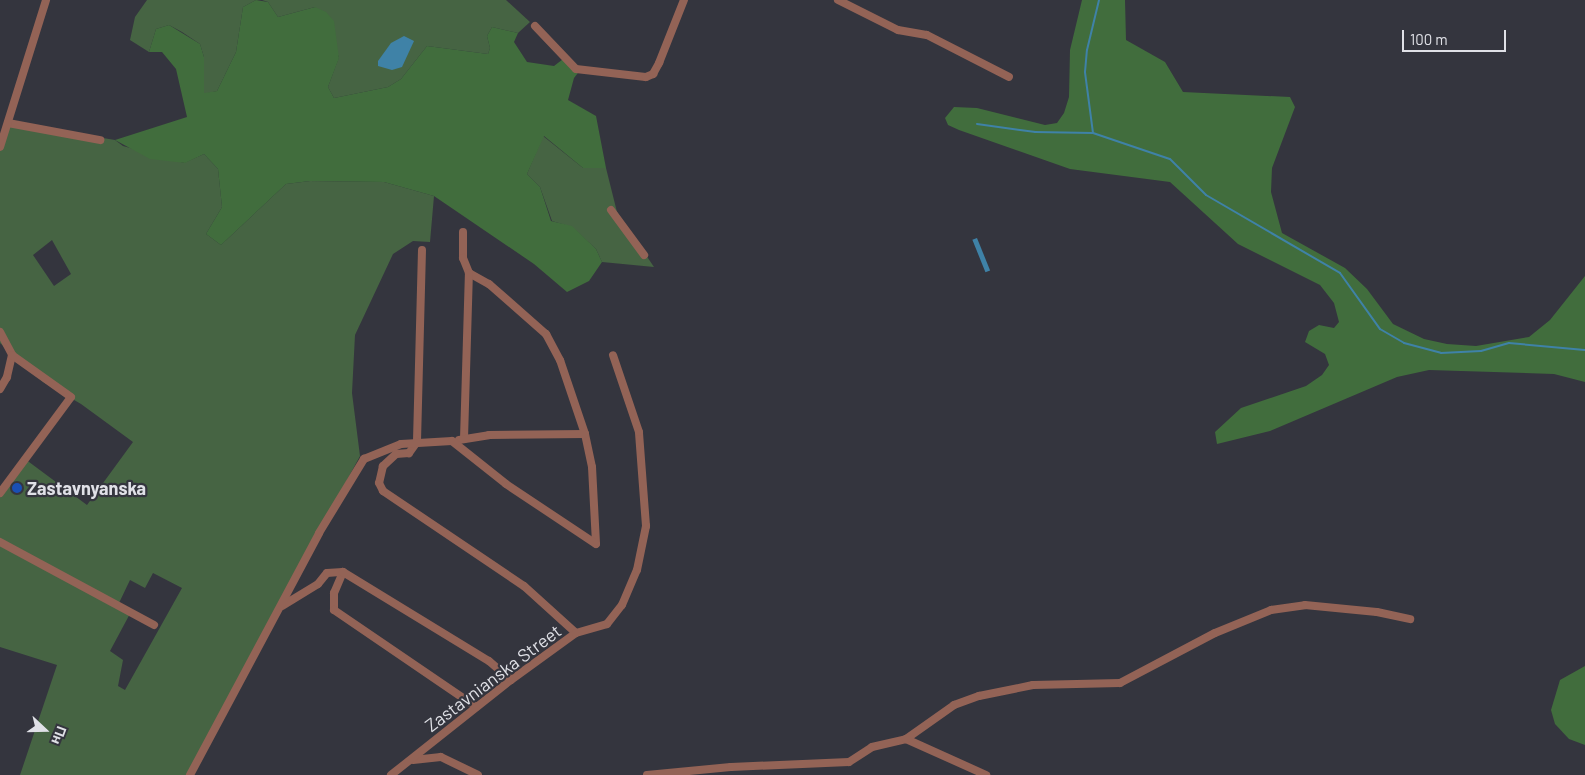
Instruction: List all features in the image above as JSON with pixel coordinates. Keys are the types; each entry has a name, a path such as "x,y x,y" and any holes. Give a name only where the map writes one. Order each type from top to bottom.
{"street":[{"path":"0,147 46,0"},
{"path":"535,26 576,69 646,77 653,74 684,0"},
{"path":"838,0 898,30 927,35 1009,77"},
{"path":"8,123 100,140"},
{"path":"611,210 644,255"},
{"path":"463,232 463,258 469,273 464,439"},
{"path":"422,250 417,442 409,453 396,454 383,466 379,483 383,491 524,586 576,634"},
{"path":"452,441 506,484 596,544 592,467 585,434 560,360 546,334 489,284 469,273"},
{"path":"0,332 12,355 71,397 0,492"},
{"name":"Zastavnianska Street","path":"391,775 511,680 576,634 607,624 614,617 630,590 644,545 644,469 639,432 613,354"},
{"path":"0,389 7,377 12,355"},
{"path":"190,775 354,471 364,459 381,451 417,442 585,434"},
{"path":"0,542 154,625"},
{"path":"281,608 318,584 326,573 335,570 343,572 489,661 511,680"},
{"path":"343,572 334,593 334,610 476,707"},
{"path":"647,775 731,767 848,762 872,747 906,739 954,705 1005,688 1062,683 1120,683 1215,633 1271,610 1305,605 1377,612 1410,619"},
{"path":"906,739 986,775"},
{"path":"409,761 442,757 478,775"}],"green space":[{"path":"147,0 256,0 243,7 236,52 217,91 204,94 204,57 200,44 182,32 169,25 156,29 149,52 130,40 135,17"},
{"path":"256,0 268,2 278,17 315,7 326,12 334,21 339,58 328,87 334,98 388,87 401,79 427,46 488,54 490,48 487,36 492,27 518,33 514,42 527,62 554,66 567,56 581,69 574,78 568,100 596,116 606,168 583,168 544,136 527,174 540,187 551,221 572,226 596,249 602,262 589,281 567,292 534,264 434,196 384,182 310,181 286,184 221,245 206,234 222,207 218,169 204,154 185,163 150,159 115,140 187,117 176,69 162,52 149,52 156,29 169,25 200,44 204,57 204,93 217,91 236,52 243,7"},
{"path":"262,0 506,0 530,22 518,33 492,27 487,36 490,48 488,54 427,46 401,79 388,87 334,98 328,87 339,57 315,7 278,17 268,2"},
{"path":"1082,0 1125,0 1126,40 1165,62 1183,92 1290,97 1295,107 1272,168 1271,192 1282,233 1345,268 1367,289 1393,324 1424,339 1447,344 1476,346 1529,337 1550,320 1585,276 1585,382 1554,374 1429,370 1397,377 1270,431 1217,444 1215,432 1241,408 1306,386 1322,375 1329,365 1325,354 1305,342 1309,331 1319,325 1334,328 1339,322 1334,303 1320,285 1238,244 1170,182 1070,169 959,130 948,125 945,118 954,107 977,108 1045,125 1057,123 1064,113 1069,97 1070,50"},
{"path":"7,122 115,140 123,146 184,163 204,154 218,169 222,207 206,234 221,245 286,184 310,181 384,182 434,196 430,242 413,241 393,254 355,335 352,393 360,456 187,775 20,775 57,665 0,647 0,493 25,459 87,505 133,442 81,404 43,382 0,343 0,143","holes":["52,240 71,274 54,286 33,255","153,573 182,588 125,690 118,686 123,660 110,651 132,610 119,603 130,580 145,588"]},
{"path":"543,136 583,168 606,168 617,212 654,267 602,262 596,249 572,227 552,221 540,187 527,174"},
{"path":"1585,666 1585,745 1569,739 1555,724 1551,710 1560,680"}],"water":[{"path":"404,36 414,41 402,67 392,70 378,66 378,61 391,43"},
{"path":"977,238 990,270 985,272 972,240"}],"waterway":[{"path":"1093,133 1085,72 1087,50 1099,0"},
{"path":"977,124 1035,132 1093,133 1170,159 1206,195 1340,273 1380,329 1404,343 1441,353 1481,351 1509,343 1585,350"}],"place":[{"name":"Zastavnyanska","path":"17,488"}]}
